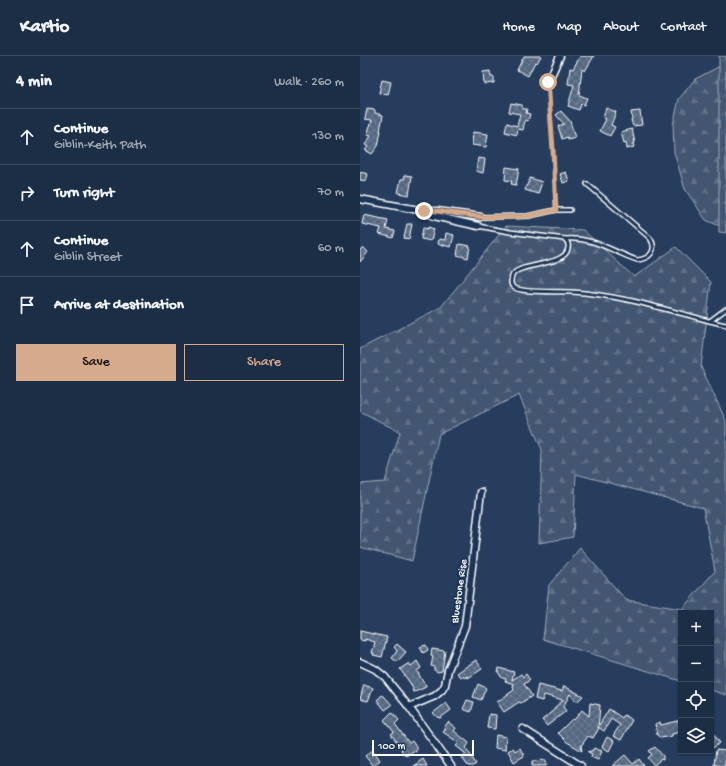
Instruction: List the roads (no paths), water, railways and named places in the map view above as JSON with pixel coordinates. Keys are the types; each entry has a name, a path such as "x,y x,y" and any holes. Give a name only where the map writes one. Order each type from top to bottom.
{"street":[{"path":"548,82 560,56"},
{"path":"360,199 424,211 437,211 482,217"},
{"path":"424,211 434,216 478,226"},
{"name":"Bluestone Rise","path":"409,707 435,696 442,690 465,626 481,492"},
{"path":"360,662 376,669 385,677 409,707 451,766"},
{"path":"523,729 581,766"}],"lane":[{"path":"478,226 510,232 565,239 571,238 586,240 600,244 637,260 643,260 649,257 654,247 650,238 588,184"},
{"path":"482,217 528,216 556,210 570,210"},
{"path":"565,239 568,244 565,256 516,271 512,274 512,287 521,290 566,291 597,294 669,310 726,325"},
{"path":"710,322 726,309"}]}
